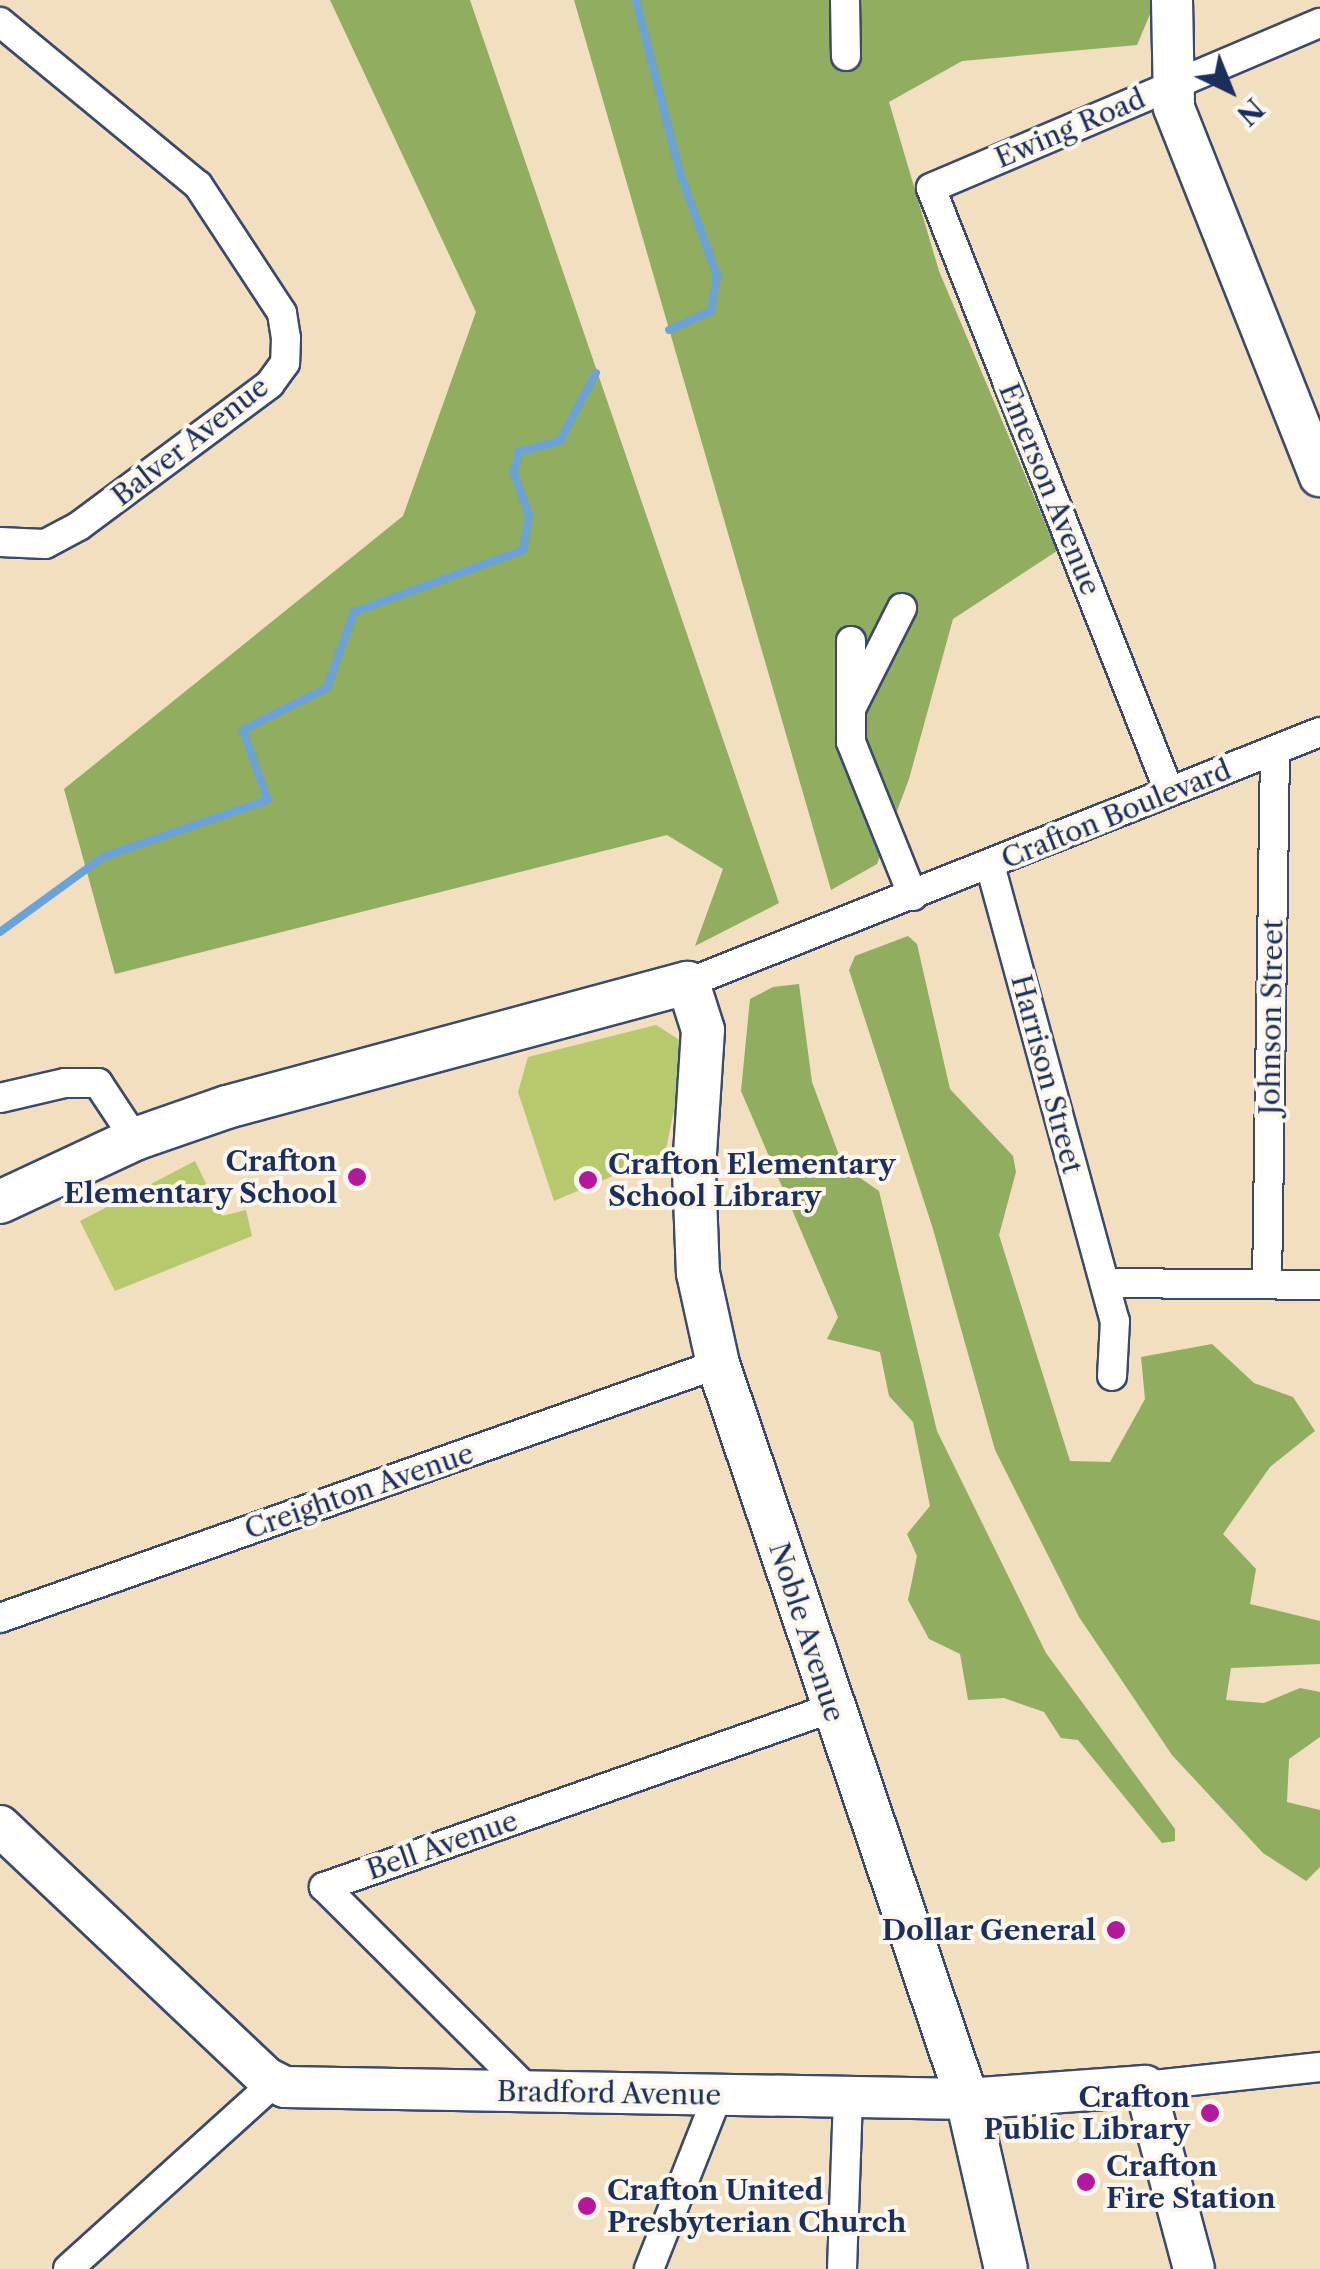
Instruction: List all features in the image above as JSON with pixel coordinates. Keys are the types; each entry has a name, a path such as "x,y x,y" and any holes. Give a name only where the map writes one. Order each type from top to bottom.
{"main road":[{"path":"1172,0 1170,85 1320,476"},
{"path":"0,1200 135,1140 227,1107 688,983"},
{"name":"Noble Avenue","path":"688,983 703,1030 694,1171 698,1273 718,1364 967,2099 1006,2269"},
{"path":"0,1826 274,2083"},
{"name":"Bradford Avenue","path":"274,2083 967,2099 1145,2086"},
{"path":"1145,2086 1194,2269"}],"street":[{"path":"845,0 846,56"},
{"name":"Balver Avenue","path":"0,22 198,185 282,313 286,338 285,362 270,384 79,526 45,544 0,542"},
{"name":"Ewing Road","path":"931,188 1320,23"},
{"name":"Emerson Avenue","path":"931,188 1169,790"},
{"path":"851,708 902,608"},
{"path":"851,641 851,742 913,896"},
{"name":"Crafton Boulevard","path":"688,983 741,966 1320,732"},
{"name":"Johnson Street","path":"1267,1284 1274,751"},
{"name":"Harrison Street","path":"990,865 1106,1283 1115,1321 1112,1376"},
{"path":"0,1098 65,1083 98,1083 135,1140"},
{"path":"1106,1283 1320,1285"},
{"name":"Creighton Avenue","path":"0,1618 718,1364"},
{"name":"Bell Avenue","path":"529,2091 324,1886 832,1708"},
{"name":"Bradford Avenue","path":"1145,2086 1320,2068"},
{"path":"68,2269 274,2083"},
{"path":"649,2269 718,2095"},
{"path":"842,2269 848,2098"}],"green space":[{"path":"330,0 470,0 779,903 695,946 723,869 667,835 115,974 64,789 403,516 476,312"},
{"path":"574,0 1156,0 1137,45 962,61 889,102 939,271 1057,551 953,619 909,779 877,864 831,890"},
{"path":"908,936 917,944 950,1089 1013,1156 1016,1172 999,1235 1070,1461 1110,1462 1145,1399 1141,1357 1212,1344 1254,1383 1293,1397 1315,1431 1270,1467 1223,1534 1256,1569 1250,1604 1320,1621 1320,1664 1231,1668 1226,1700 1264,1703 1300,1688 1320,1692 1320,1737 1289,1759 1287,1802 1320,1810 1320,1867 1306,1881 1263,1853 1172,1755 1079,1617 995,1450 933,1229 849,970 855,956"},
{"path":"799,984 812,1082 843,1166 879,1191 937,1431 1046,1653 1175,1829 1175,1841 1162,1843 1078,1740 1061,1738 1044,1712 1004,1698 968,1700 960,1654 929,1639 908,1600 917,1556 907,1534 930,1506 913,1422 889,1396 880,1352 827,1339 838,1317 741,1091 750,999 773,987"},
{"path":"656,1025 678,1039 685,1055 665,1154 554,1201 518,1092 528,1057"},
{"path":"195,1161 222,1216 246,1210 252,1236 115,1291 80,1221"}],"waterway":[{"path":"636,0 680,173 717,275 711,311 669,330"},
{"path":"0,932 103,857 268,800 243,730 327,688 354,612 523,550 529,515 514,473 519,452 560,441 596,373"}],"place":[{"name":"Crafton Elementary School","path":"357,1177"},
{"name":"Crafton Elementary School Library","path":"588,1180"},
{"name":"Dollar General","path":"1116,1930"},
{"name":"Crafton Public Library","path":"1210,2113"},
{"name":"Crafton Fire Station","path":"1086,2182"},
{"name":"Crafton United Presbyterian Church","path":"587,2206"}]}
